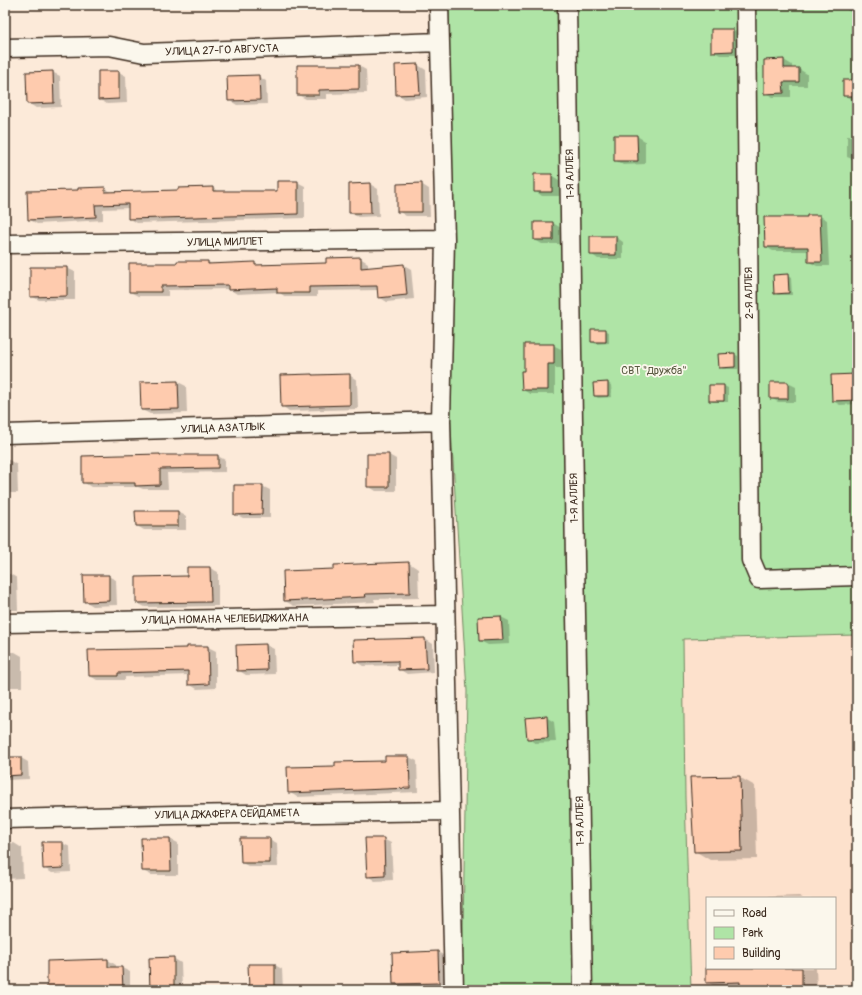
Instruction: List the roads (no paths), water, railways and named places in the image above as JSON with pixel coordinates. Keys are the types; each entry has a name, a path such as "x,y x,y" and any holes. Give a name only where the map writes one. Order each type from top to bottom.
{"street":[{"path":"439,5 445,239 441,421 454,990"},
{"name":"1-Я АЛЛЕЯ","path":"567,5 583,990"},
{"name":"2-Я АЛЛЕЯ","path":"746,5 751,560 759,579 857,576"},
{"name":"УЛИЦА 27-ГО АВГУСТА","path":"5,48 109,46 144,53 440,42"},
{"name":"УЛИЦА МИЛЛЕТ","path":"5,244 445,239"},
{"name":"УЛИЦА АЗАТЛЫК","path":"5,434 441,421"},
{"name":"УЛИЦА НОМАНА ЧЕЛЕБИДЖИХАНА","path":"5,623 445,614"},
{"name":"УЛИЦА ДЖАФЕРА СЕЙДАМЕТА","path":"5,819 450,811"}],"park label":[{"name":"СВТ \"Дружба\"","path":"654,370"}]}
